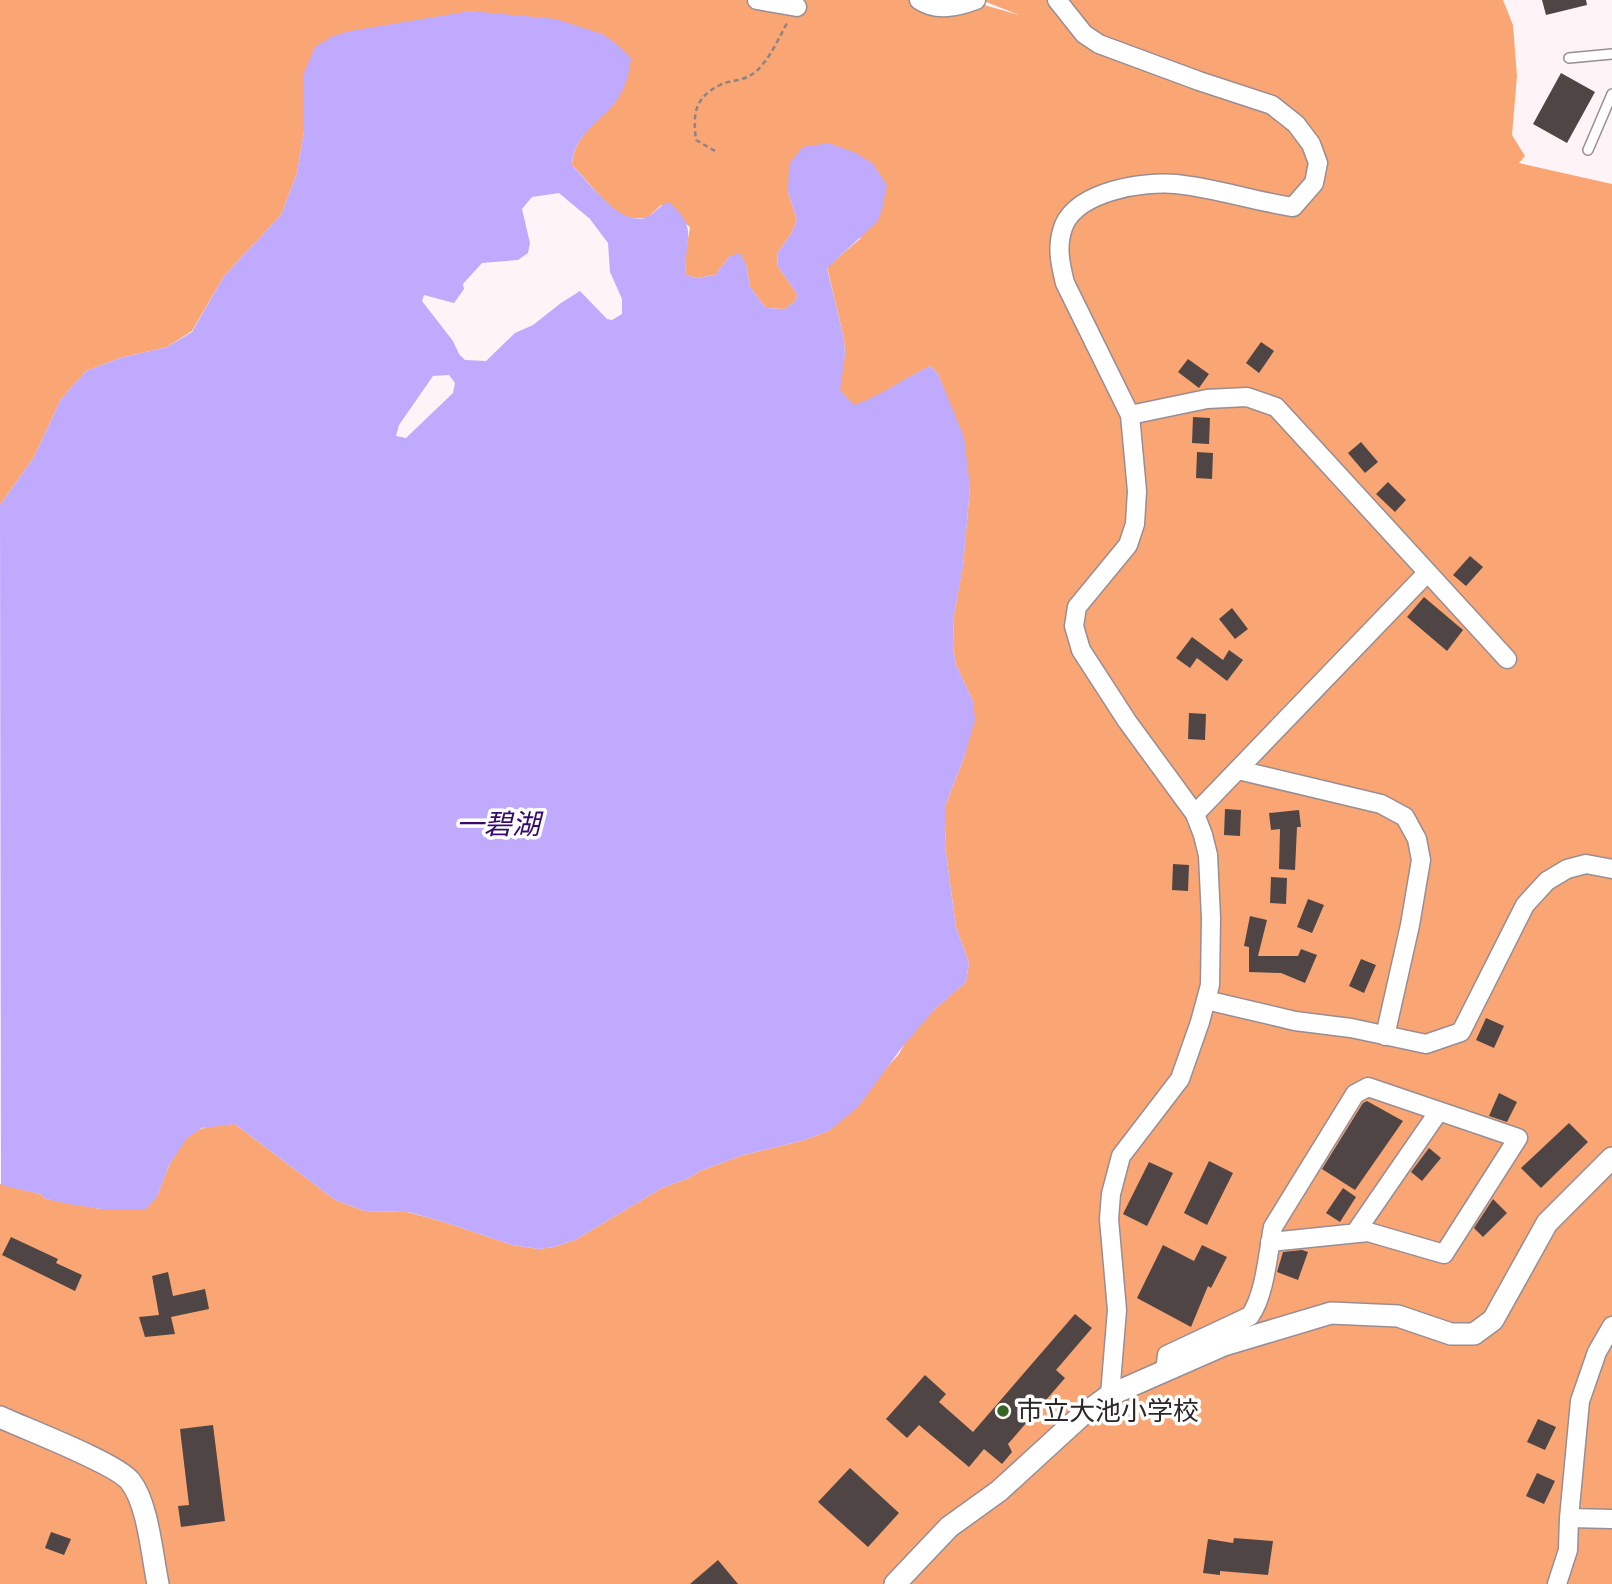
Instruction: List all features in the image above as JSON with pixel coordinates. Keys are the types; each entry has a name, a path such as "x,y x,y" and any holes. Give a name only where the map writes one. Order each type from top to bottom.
{"street":[{"path":"757,0 797,7"},
{"path":"919,0 927,5 954,8 976,0"},
{"path":"1057,0 1084,34 1099,44 1272,105 1296,124 1311,144 1318,163 1314,183 1293,207 1175,184 1131,186 1098,195 1071,214 1064,225 1059,246 1059,261 1065,283 1130,415 1137,491 1135,524 1128,545 1077,607 1074,626 1081,650 1127,721 1195,814 1208,855 1211,918 1210,985 1180,1079 1121,1156 1111,1194 1109,1219 1117,1310 1110,1395"},
{"path":"1130,415 1220,398 1247,397 1276,407 1507,659"},
{"path":"1195,814 1427,573"},
{"path":"1238,770 1381,804 1405,817 1417,839 1421,860 1410,925 1385,1036"},
{"path":"1206,1000 1295,1021 1351,1028 1426,1044 1461,1032 1525,905 1547,881 1567,869 1586,864 1612,869"},
{"path":"1165,1371 1167,1355 1250,1315 1257,1306 1273,1227 1355,1094 1368,1087 1518,1138 1444,1254 1367,1232 1270,1242"},
{"path":"1355,1233 1439,1111"},
{"path":"895,1584 949,1527 999,1491 1081,1416 1110,1395 1224,1345 1331,1313 1398,1316 1451,1334 1474,1334 1493,1320 1547,1223 1612,1158"},
{"path":"1557,1584 1568,1550 1580,1401 1597,1352 1612,1326"},
{"path":"0,1417 113,1468 130,1480 140,1499 158,1584"},
{"path":"1569,1518 1612,1519"}],"lane":[{"path":"1569,58 1612,54"},
{"path":"1588,150 1612,93"}],"path":[{"path":"715,151 696,139 693,116 703,96 720,85 753,75 768,57 797,7"}],"shaded area":[{"path":"0,0 967,0 1019,15 981,0 1503,0 1513,25 1517,76 1512,135 1525,156 1519,163 1612,184 1612,1584 0,1584 0,1184 40,1194 46,1199 101,1209 157,1197 168,1168 184,1141 205,1128 235,1124 335,1200 365,1211 407,1212 512,1245 539,1249 575,1240 662,1188 700,1171 743,1155 801,1141 829,1131 899,1054 920,1024 966,982 969,963 956,927 945,846 946,830 943,830 946,825 946,804 965,755 973,701 956,665 953,647 954,614 963,566 970,487 957,423 938,374 930,366 854,406 839,389 845,355 844,339 827,267 861,238 788,192 797,220 778,252 777,265 797,294 796,300 785,309 766,308 750,287 746,264 730,256 715,275 697,278 686,275 685,257 690,227 661,205 647,218 632,218 617,211 603,199 572,165 573,155 581,138 615,103 608,40 602,34 470,11 459,14 304,106 304,131 297,173 281,215 224,276 192,331 167,347 120,358 86,371 61,399 34,457 0,505"}],"water":[{"name":"一碧湖","path":"470,11 556,19 602,34 631,58 629,70 618,99 587,131 577,146 572,165 605,200 625,215 645,218 668,202 678,211 687,227 688,235 686,275 697,278 715,275 730,256 740,253 746,264 750,287 766,308 785,309 796,300 797,294 777,265 778,252 797,220 788,192 789,164 803,147 829,143 856,153 873,164 887,185 877,222 827,268 844,339 845,355 840,390 854,405 930,366 938,374 964,437 970,487 963,567 954,614 953,647 956,665 973,701 975,720 946,804 944,829 956,927 969,963 966,982 935,1009 903,1046 858,1107 829,1131 801,1141 743,1155 700,1171 662,1188 575,1240 554,1247 539,1249 512,1245 408,1212 365,1211 335,1200 235,1124 202,1128 187,1138 169,1165 157,1197 146,1209 101,1209 69,1204 1,1185 0,505 34,457 61,399 86,371 120,358 167,347 192,332 224,276 281,215 297,173 304,131 304,73 315,47 333,36","holes":["559,193 590,219 608,243 610,272 622,299 622,314 612,320 607,319 580,291 533,325 515,333 486,361 465,360 422,301 424,295 454,303 464,289 463,284 482,263 518,260 528,253 530,243 522,209 532,197","449,375 455,383 453,393 406,438 396,436 399,425 433,376"]}],"building":[{"path":"1542,0 1586,0 1587,5 1546,15"},
{"path":"1561,73 1595,92 1567,143 1533,124"},
{"path":"1261,342 1274,351 1259,373 1246,363"},
{"path":"1188,359 1209,374 1199,388 1178,372"},
{"path":"1193,417 1210,418 1209,444 1192,443"},
{"path":"1361,442 1378,462 1365,473 1348,453"},
{"path":"1197,452 1213,453 1212,479 1196,478"},
{"path":"1388,482 1406,500 1395,512 1376,494"},
{"path":"1470,556 1483,567 1466,586 1453,575"},
{"path":"1424,597 1463,630 1447,651 1407,617"},
{"path":"1232,608 1248,629 1235,639 1219,619"},
{"path":"1192,637 1223,660 1229,650 1243,660 1227,681 1197,658 1190,668 1176,658"},
{"path":"1189,713 1206,714 1205,740 1188,739"},
{"path":"1225,809 1241,810 1240,836 1224,835"},
{"path":"1299,810 1301,827 1297,827 1295,870 1279,869 1280,829 1271,830 1269,813"},
{"path":"1173,864 1189,865 1188,891 1172,890"},
{"path":"1271,877 1287,878 1286,904 1270,903"},
{"path":"1308,899 1324,905 1312,933 1297,927"},
{"path":"1250,916 1267,920 1258,956 1298,956 1301,949 1317,955 1305,983 1281,973 1249,972 1249,947 1244,946"},
{"path":"1361,959 1376,965 1364,993 1349,986"},
{"path":"1486,1018 1504,1026 1494,1048 1476,1040"},
{"path":"1499,1093 1517,1102 1507,1122 1489,1116"},
{"path":"1367,1101 1403,1121 1355,1190 1322,1169 1363,1103"},
{"path":"1569,1123 1588,1142 1541,1188 1521,1168"},
{"path":"1429,1148 1441,1158 1422,1181 1411,1172"},
{"path":"1209,1161 1233,1173 1207,1225 1184,1213"},
{"path":"1149,1162 1173,1173 1147,1226 1123,1214"},
{"path":"1343,1188 1356,1197 1340,1222 1326,1213"},
{"path":"1493,1199 1507,1213 1483,1237 1474,1228"},
{"path":"11,1237 58,1259 56,1263 82,1275 75,1291 2,1255"},
{"path":"1163,1245 1194,1261 1202,1245 1227,1257 1211,1288 1208,1286 1191,1327 1137,1298"},
{"path":"1283,1252 1308,1252 1298,1280 1277,1272"},
{"path":"168,1272 173,1296 205,1289 209,1309 171,1317 175,1334 145,1337 139,1317 159,1315 152,1276"},
{"path":"1075,1314 1092,1328 1056,1370 1065,1378 1008,1444 1012,1452 1002,1464 984,1449 969,1467 919,1425 907,1438 886,1419 925,1375 946,1394 939,1402 973,1432"},
{"path":"1538,1419 1556,1427 1545,1450 1527,1442"},
{"path":"213,1425 225,1521 181,1527 178,1506 189,1505 180,1429"},
{"path":"850,1468 899,1513 868,1547 818,1502"},
{"path":"1537,1473 1555,1481 1544,1504 1526,1496"},
{"path":"51,1532 71,1539 64,1555 45,1548"},
{"path":"1234,1538 1273,1541 1268,1575 1220,1571 1220,1575 1203,1573 1208,1539 1233,1543"},
{"path":"718,1560 738,1584 690,1584"}],"place":[{"name":"市立大池小学校","path":"1003,1411"}]}
